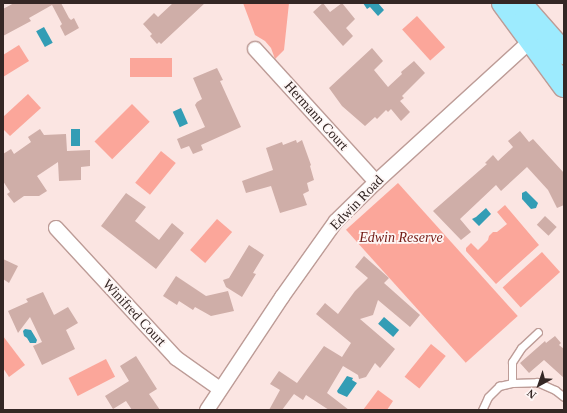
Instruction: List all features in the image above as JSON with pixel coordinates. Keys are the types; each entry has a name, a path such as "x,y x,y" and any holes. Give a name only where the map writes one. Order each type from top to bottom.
{"main road":[{"path":"503,3 537,35 564,53"},
{"path":"520,3 564,86"}],"street":[{"name":"Edwin Road","path":"207,410 282,296 336,221 376,182 537,35"},
{"name":"Hermann Court","path":"255,49 376,182"},
{"name":"Winifred Court","path":"56,228 176,358 220,390"}],"lane":[{"path":"512,383 512,362 521,348 538,332"},
{"path":"482,410 488,397 499,386 512,383 537,382 555,390 564,397"}],"green space":[{"path":"243,3 289,3 284,50 275,59 271,48 265,41 255,35"},
{"path":"417,16 445,47 430,61 402,29"},
{"path":"19,45 29,61 3,77 3,55"},
{"path":"130,58 172,58 172,77 130,77"},
{"path":"28,94 41,108 10,136 3,129 3,117"},
{"path":"132,104 150,122 112,159 95,141"},
{"path":"161,151 176,163 150,195 135,183"},
{"name":"Edwin Reserve","path":"398,183 518,316 466,363 346,230"},
{"path":"505,205 539,245 496,284 466,251 466,248 471,243 478,250 488,240 489,236 493,232 497,232 507,224 497,212"},
{"path":"217,219 232,232 205,263 190,250"},
{"path":"542,252 560,272 521,308 503,287"},
{"path":"3,336 25,365 9,377 3,368"},
{"path":"431,344 446,356 419,389 405,377"},
{"path":"106,359 115,377 78,396 69,378"},
{"path":"378,390 393,401 387,410 363,410"}],"water":[{"path":"363,3 378,3 384,10 378,16 370,7 367,9"},
{"path":"44,27 53,43 45,47 36,31"},
{"path":"181,108 188,124 180,127 173,112"},
{"path":"71,129 80,129 80,146 71,146"},
{"path":"526,191 538,203 536,208 531,209 522,199 522,193"},
{"path":"486,208 491,214 479,226 472,219"},
{"path":"384,317 399,330 393,337 378,324"},
{"path":"25,329 31,330 37,340 36,343 30,343 24,336 23,331"},
{"path":"347,376 353,378 352,380 357,383 347,397 338,393 337,391"}],"building":[{"path":"14,3 61,3 69,18 71,20 74,18 79,28 65,36 60,26 62,24 52,5 29,18 31,21 3,36 3,9"},
{"path":"173,3 205,3 161,44 159,42 157,44 150,36 152,34 143,24 154,13 158,17"},
{"path":"323,3 330,12 342,3 355,19 346,28 353,36 343,46 313,12"},
{"path":"372,48 383,61 374,70 388,87 402,74 401,72 414,61 425,73 402,96 404,98 400,101 410,112 401,121 391,109 388,112 386,110 377,119 375,117 365,126 342,106 329,88"},
{"path":"217,68 223,80 220,81 241,127 201,145 203,150 193,154 189,146 181,149 177,139 205,127 195,105 202,99 193,78"},
{"path":"40,129 44,135 66,134 67,151 90,150 90,166 81,167 81,180 59,181 58,162 37,176 47,191 39,196 24,196 14,203 7,194 10,192 3,181 3,154 11,149 14,154 31,142 28,137"},
{"path":"520,131 529,142 533,139 564,173 564,205 557,208 548,190 527,167 501,191 496,185 460,219 471,232 461,240 433,211 487,164 485,163 493,155 498,161 513,147 508,141"},
{"path":"296,140 297,143 302,140 311,165 314,180 307,183 309,191 303,194 307,205 280,213 271,186 246,193 242,181 273,170 266,148 282,142 283,145"},
{"path":"126,193 146,207 135,221 159,240 172,223 184,233 156,269 101,226"},
{"path":"545,216 557,227 549,236 537,225"},
{"path":"249,245 264,255 253,273 256,274 242,297 226,287 223,280 229,278"},
{"path":"364,256 389,278 384,283 420,315 410,327 378,300 373,315 360,319 395,349 380,368 375,363 366,377 359,379 358,375 343,366 327,393 349,410 329,410 306,395 303,400 294,394 282,410 269,410 280,390 270,384 279,371 297,383 324,346 342,357 351,343 316,314 325,303 338,314 355,291 368,278 355,267"},
{"path":"3,259 18,266 9,283 3,279"},
{"path":"176,276 206,296 228,291 234,311 211,316 195,307 193,310 179,301 177,305 163,296"},
{"path":"43,292 54,315 68,307 78,323 66,330 75,349 42,365 33,346 42,342 30,317 18,333 8,311 28,302 26,299"},
{"path":"555,336 561,343 559,345 564,349 564,378 544,360 529,373 520,363 545,341 546,343"},
{"path":"136,356 157,389 149,394 160,410 132,410 126,401 113,409 105,396 129,381 120,366"}]}
